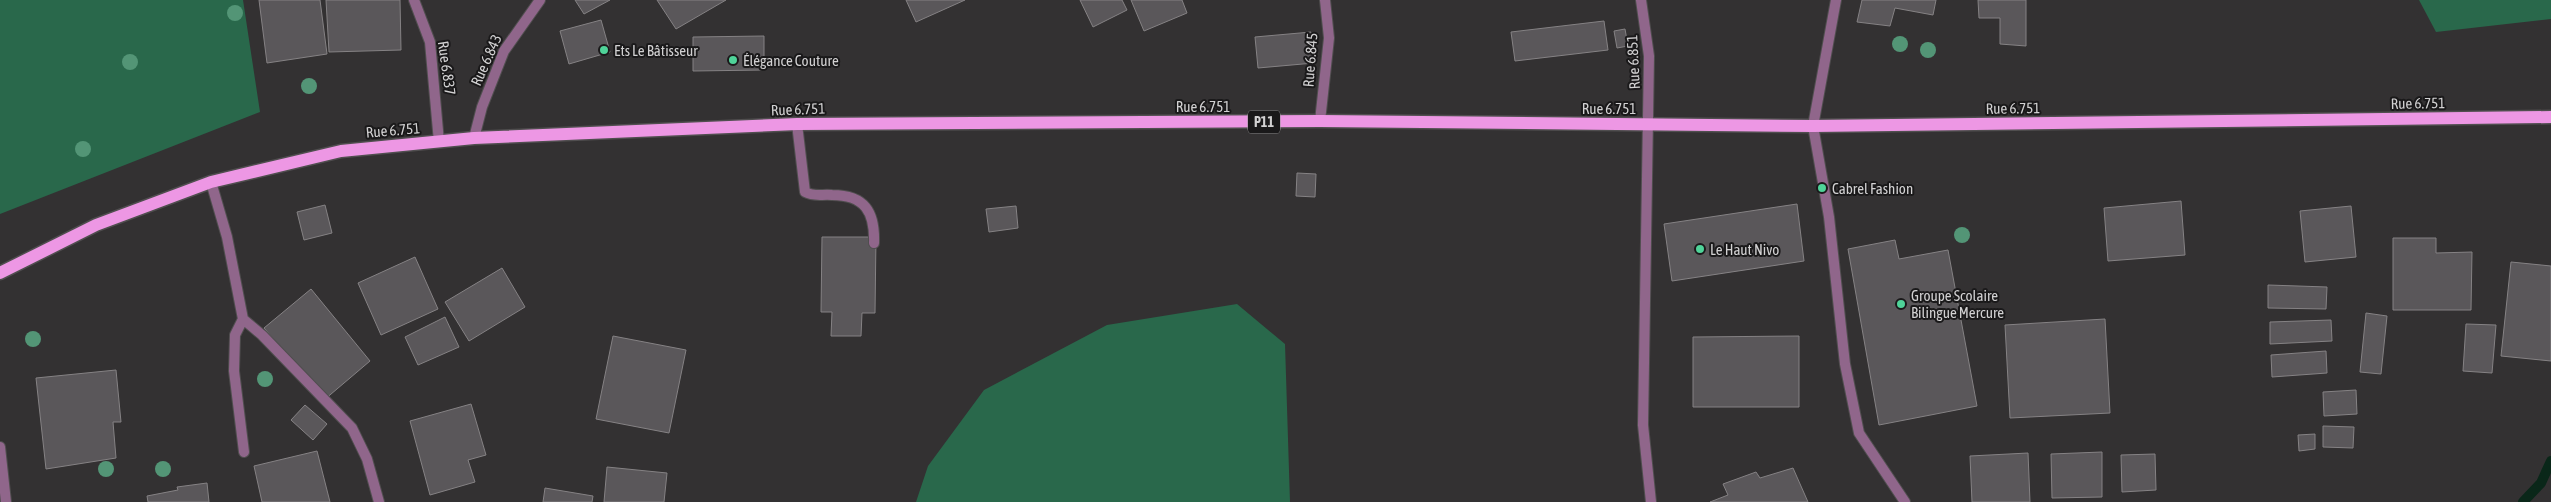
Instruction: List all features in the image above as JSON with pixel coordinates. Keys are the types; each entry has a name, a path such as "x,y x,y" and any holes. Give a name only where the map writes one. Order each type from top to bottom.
{"main road":[{"name":"Rue 6.751","path":"0,273 96,225 210,182 341,151 474,138 797,124 1320,121 1813,126 2551,117"}],"street":[{"name":"Rue 6.837","path":"414,0 430,42 439,142"},
{"name":"Rue 6.843","path":"474,138 482,107 504,51 540,0"},
{"name":"Rue 6.845","path":"1320,121 1329,38 1325,0"},
{"name":"Rue 6.851","path":"1641,0 1649,56 1644,425 1651,502"},
{"path":"1836,0 1813,126 1829,216 1846,364 1859,433 1905,502"},
{"path":"797,124 805,192 811,196 851,197 864,205 872,215 875,226 874,242"},
{"path":"210,182 227,236 243,319 235,335 234,371 244,452"},
{"path":"243,319 262,335 352,428 367,459 379,502"},
{"path":"0,447 6,502"}],"green space":[{"path":"0,0 243,0 260,112 0,214"},
{"path":"2419,0 2551,0 2551,19 2436,32"},
{"path":"1237,304 1285,344 1290,502 916,502 928,466 984,390 1107,325"}],"building":[{"path":"259,0 320,0 327,54 267,63"},
{"path":"326,0 400,0 401,50 329,52"},
{"path":"575,0 610,0 584,14"},
{"path":"657,0 726,0 676,29"},
{"path":"906,0 965,0 916,22"},
{"path":"1080,0 1122,0 1127,10 1093,27"},
{"path":"1131,0 1182,0 1187,13 1144,31"},
{"path":"1862,0 1936,0 1933,15 1895,8 1890,26 1857,22"},
{"path":"1978,0 2026,0 2026,46 2000,44 2000,18 1979,18"},
{"path":"601,20 610,52 569,64 560,31"},
{"path":"1604,21 1608,50 1515,61 1511,32"},
{"path":"1625,29 1628,46 1617,48 1614,31"},
{"path":"1311,32 1314,63 1258,68 1255,37"},
{"path":"764,36 764,70 693,71 693,37"},
{"path":"1297,173 1316,174 1315,197 1296,196"},
{"path":"2181,201 2185,255 2108,261 2104,208"},
{"path":"1797,204 1804,261 1672,281 1664,224"},
{"path":"325,205 332,233 304,240 297,212"},
{"path":"1016,206 1018,228 989,232 986,209"},
{"path":"2351,206 2356,257 2305,262 2300,211"},
{"path":"822,237 876,237 875,313 862,313 861,336 831,336 832,312 821,312"},
{"path":"2393,238 2436,238 2436,253 2472,252 2471,310 2393,310"},
{"path":"1895,240 1899,259 1948,250 1977,406 1879,425 1848,249"},
{"path":"415,257 438,309 381,335 358,283"},
{"path":"2511,262 2551,266 2551,361 2501,356"},
{"path":"502,268 525,307 469,341 445,302"},
{"path":"2268,285 2327,287 2326,309 2268,308"},
{"path":"311,289 370,361 324,400 264,328"},
{"path":"2366,313 2387,316 2381,374 2360,372"},
{"path":"445,317 459,347 418,365 405,337"},
{"path":"2105,319 2110,413 2010,418 2005,325"},
{"path":"2331,320 2332,341 2270,344 2270,322"},
{"path":"2466,324 2496,325 2492,373 2463,371"},
{"path":"613,336 686,350 669,433 596,419"},
{"path":"1799,336 1799,407 1693,407 1693,337"},
{"path":"2326,351 2327,373 2272,377 2271,355"},
{"path":"116,370 121,422 113,422 116,458 46,469 36,378"},
{"path":"2356,390 2357,414 2324,416 2323,392"},
{"path":"471,404 486,455 468,460 475,482 430,495 410,421"},
{"path":"305,405 327,424 313,440 291,420"},
{"path":"2323,426 2354,427 2353,448 2323,447"},
{"path":"2315,434 2315,449 2299,451 2298,435"},
{"path":"317,451 330,502 262,502 254,466"},
{"path":"2102,452 2102,497 2052,498 2051,454"},
{"path":"2028,453 2030,502 1972,502 1970,456"},
{"path":"2155,454 2156,490 2122,492 2121,455"},
{"path":"607,467 667,473 664,502 604,502"},
{"path":"1793,468 1808,502 1710,502 1728,495 1723,484 1756,472 1760,478"},
{"path":"207,483 209,502 148,502 147,496 178,490 177,487"},
{"path":"545,488 593,496 592,502 543,502"}],"waterway":[{"path":"2523,502 2541,483 2551,461"}],"place":[{"name":"Ets Le Bâtisseur","path":"604,50"},
{"name":"Élégance Couture","path":"733,60"},
{"name":"Cabrel Fashion","path":"1822,188"},
{"name":"Le Haut Nivo","path":"1700,249"},
{"name":"Groupe Scolaire Bilingue Mercure","path":"1901,304"}]}
